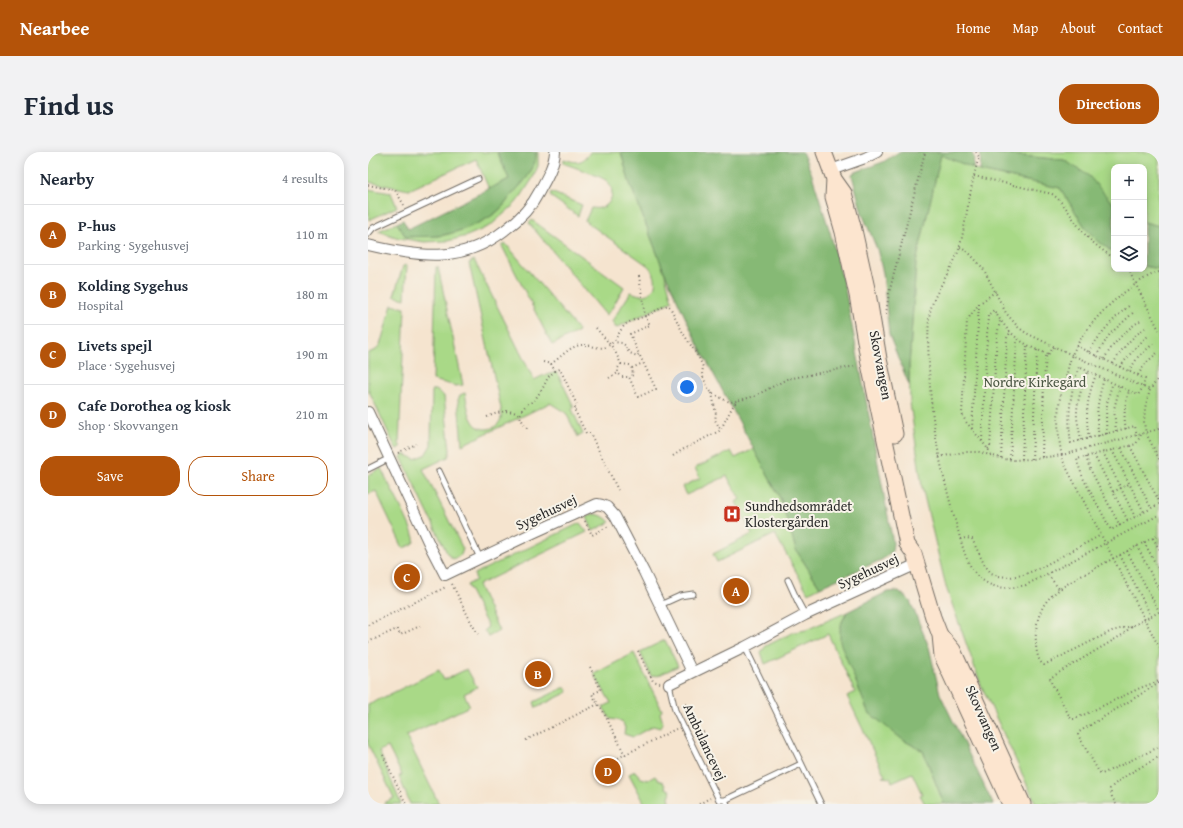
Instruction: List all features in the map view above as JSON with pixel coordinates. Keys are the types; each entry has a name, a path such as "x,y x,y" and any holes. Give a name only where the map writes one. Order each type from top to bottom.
{"street":[{"path":"368,245 391,251 422,255 451,255 484,245 499,235 525,213 535,200 548,174 555,157 555,152"},
{"name":"Skovvangen","path":"824,152 833,175 844,193 854,230 868,293 917,542 915,559"},
{"path":"833,175 876,152"},
{"name":"Skovvangen","path":"833,175 833,197 843,232 857,295 869,364 908,544 915,559 940,635 942,656 1010,804"},
{"name":"Sygehusvej","path":"368,412 431,548 446,575 596,504 602,505 611,510 618,521 692,672 745,647 915,559"},
{"name":"Skovvangen","path":"940,635 953,650 1023,804"},
{"path":"669,684 692,672"}],"lane":[{"path":"368,234 373,228 478,179"},
{"path":"368,469 390,458"},
{"path":"439,471 480,558"},
{"path":"788,580 805,615"},
{"path":"660,605 680,596 693,594"},
{"path":"745,647 821,804"},
{"name":"Ambulancevej","path":"669,684 675,710 719,800 726,802"},
{"path":"726,802 802,764"}],"path":[{"path":"886,315 889,293 925,152"},
{"path":"976,152 979,157 960,247 934,301 929,316 928,336 930,390 936,446 949,499 969,564 981,579 991,585 1006,589 1026,585 1048,575 1159,515"},
{"path":"974,176 1052,194 1064,204 1083,232 1111,256"},
{"path":"368,185 395,190 407,212"},
{"path":"960,247 970,254 983,268 1006,313 1018,327 1026,333 1072,355 1150,390"},
{"path":"1129,272 1159,330"},
{"path":"1159,272 1135,284 1106,307 1076,346 1060,394 1058,420 1060,448 1063,460 1159,647"},
{"path":"629,377 638,398 656,389 630,334 650,325 646,316 638,276"},
{"path":"991,456 988,449 966,422 962,414 967,320 979,304 996,291"},
{"path":"972,428 979,304"},
{"path":"551,364 572,348 577,346 583,345 605,348 614,342 625,325 668,305 670,306 683,333 699,358 703,367 702,375 708,388 712,393 730,402 737,402 755,396 787,379 869,364"},
{"path":"1089,352 1099,335 1130,305"},
{"path":"982,441 988,315 994,310 1000,321 1017,339 1048,354"},
{"path":"1096,356 1110,334 1134,312"},
{"path":"988,449 990,447 997,336 1000,321"},
{"path":"1104,359 1110,349 1126,331 1140,321"},
{"path":"596,328 611,344 621,364"},
{"path":"1113,364 1128,342 1145,328"},
{"path":"1001,458 1007,338 1010,332"},
{"path":"1120,367 1135,348 1148,336"},
{"path":"1010,460 1017,339"},
{"path":"614,342 622,342 630,353 637,356 639,354"},
{"path":"1129,371 1138,357 1153,344"},
{"path":"1022,459 1027,345"},
{"path":"1042,457 1046,357 1054,346"},
{"path":"1076,346 1145,379 1143,387 1138,395 1079,368 1075,377 1071,395 1069,414 1069,433 1071,443 1135,426 1136,436"},
{"path":"1032,459 1037,350"},
{"path":"1138,375 1145,364 1158,352"},
{"path":"544,362 551,364 555,371"},
{"path":"632,368 643,363"},
{"path":"618,373 622,377 629,377 633,375 630,365 621,364"},
{"path":"618,373 618,368 621,364"},
{"path":"520,415 522,410 534,401 548,377 560,369 577,405 574,409 586,433 590,433 618,490"},
{"path":"1081,441 1077,418 1078,403 1088,372"},
{"path":"609,378 618,373"},
{"path":"1089,438 1086,424 1087,407 1090,389 1096,375"},
{"path":"1159,377 1150,390 1145,408 1144,423 1146,433 1159,459"},
{"path":"1099,436 1097,425 1098,397 1104,379"},
{"path":"1107,434 1105,416 1110,389 1113,383"},
{"path":"1116,431 1114,409 1120,386"},
{"path":"1126,429 1124,413 1125,402 1129,390"},
{"path":"712,393 716,414 715,420 721,430"},
{"path":"673,456 721,430 733,406 737,402"},
{"path":"487,417 500,412 513,411 520,415 527,428"},
{"path":"939,458 964,452 979,452 1010,460 1032,459 1062,455 1159,429"},
{"path":"1130,446 1159,502 1112,530 1083,478 1077,459 1136,444 1141,434"},
{"path":"390,458 416,444"},
{"path":"1121,448 1151,508"},
{"path":"1112,450 1144,512"},
{"path":"1103,452 1135,517"},
{"path":"1094,455 1128,521"},
{"path":"1086,457 1090,469 1120,526"},
{"path":"1113,492 1129,484"},
{"path":"584,519 592,535 618,521"},
{"path":"960,538 972,540 984,564 991,572 998,576 1010,577 1040,568 1101,535"},
{"path":"1127,551 1159,611 1132,626 1112,631 1044,665 1042,664 1036,648 1035,630 1038,617 1044,604 1066,584 1113,558 1144,542 1159,535"},
{"path":"1153,538 1159,549"},
{"path":"1144,542 1159,570"},
{"path":"1137,546 1159,590"},
{"path":"1120,555 1151,616"},
{"path":"1048,575 1060,590"},
{"path":"368,625 452,584 478,634"},
{"path":"368,642 397,629 400,635 420,626"},
{"path":"1132,626 1122,635 1050,678 1051,682 1071,719 1075,719 1140,688 1159,682"},
{"path":"638,651 653,681 669,684"},
{"path":"590,667 601,690 592,694 602,709 625,755"},
{"path":"1159,682 1078,734 1099,772 1102,774 1159,747"},
{"path":"526,740 598,704"},
{"path":"618,758 683,726"},
{"path":"383,755 406,804"},
{"path":"1116,804 1112,797 1111,787 1159,757"},
{"path":"698,804 716,794"}],"green space":[{"path":"368,152 497,152 509,179 489,189 476,159 409,190 368,182"},
{"path":"497,152 536,152 533,168 524,181 498,211 475,225 451,233 437,236 406,237 397,223 403,220 408,229 509,179"},
{"path":"536,152 538,152 538,166 533,178 515,204 490,226 467,236 448,241 424,242 399,238 378,231 397,223 406,237 437,236 467,228 482,221 501,209 524,181 530,172 536,157"},
{"path":"590,152 621,152 629,181 664,271 672,301 616,328 612,321 631,292 640,295 651,292 654,288 655,279 654,274 647,265 585,221 591,208 604,207 610,201 612,193 610,185 603,179 563,163 564,159 575,162 582,161"},
{"path":"621,152 802,152 811,172 830,232 845,289 893,543 892,551 883,559 820,587 796,550 781,500 697,343 664,271 629,181"},
{"path":"899,152 971,152 974,157 973,168 941,155 916,263 909,385 889,335 883,273 877,249 862,213 852,175 853,173 883,162"},
{"path":"981,152 1159,152 1159,226 1147,223 1147,164 1111,164 1111,202 1064,160"},
{"path":"981,152 1064,160 1089,176 1111,202 1111,251 1087,230 1060,188 980,171"},
{"name":"Nordre Kirkegård","path":"941,154 980,171 1060,188 1087,230 1111,251 1111,272 1147,272 1147,267 1159,269 1159,804 1036,804 981,685 946,587 922,487 910,403 909,366 916,263"},
{"path":"368,189 391,193 397,207 369,220"},
{"path":"551,192 582,205 578,216 550,196"},
{"path":"532,220 624,287 611,310 606,315 529,223"},
{"path":"1147,223 1159,226 1159,269 1147,267"},
{"path":"506,244 579,331 552,345 502,246"},
{"path":"474,260 534,380 557,372 574,407 572,409 583,434 578,437 566,413 550,403 462,445 458,400 460,395 465,393 470,416 477,426 489,429 496,425 501,418 501,408 469,263"},
{"path":"407,265 405,299 394,296 403,266"},
{"path":"436,267 438,267 463,385 456,386 433,380"},
{"path":"392,305 405,308 399,444 401,447 396,449 368,389 368,353 376,350 380,345"},
{"path":"432,390 436,390 444,396 450,451 448,457 423,469 463,549 461,555 453,559 448,555 401,457 404,454 415,459 425,455 431,445"},
{"path":"754,449 781,500 796,550 820,587 808,593 775,534 717,562 713,554 752,534 736,502 740,499 727,476 686,495 682,487 700,478 695,468 731,451 735,458"},
{"path":"381,468 414,538 413,543 403,548 376,491 368,494 368,475"},
{"path":"592,514 602,516 610,522 593,531 587,517"},
{"path":"580,523 587,532 478,585 499,631 488,637 484,630 488,627 467,585 476,580 474,574"},
{"path":"899,591 910,601 929,647 940,694 993,804 944,804 923,751 903,740 868,712 840,642 840,626 847,612 887,592"},
{"path":"847,612 840,626 903,740 923,751 944,804 925,804 912,773 892,782 890,778 883,777 885,776 847,696 855,692 828,634 765,664 761,652 766,646 794,632 806,630"},
{"path":"665,640 678,666 657,676 651,676 640,652"},
{"path":"634,653 662,710 660,713 663,723 660,728 653,726 633,737 624,734 625,728 623,723 610,719 603,707 611,703 594,674"},
{"path":"467,669 477,687 464,694 470,706 406,736 439,804 410,804 399,776 402,775 388,747 379,751 401,804 384,803 394,798 368,744 368,705 439,670 444,680"},
{"path":"563,688 566,688 568,692 536,708 534,702"},
{"path":"635,771 641,778 648,780 655,776 658,780 663,782 666,788 671,791 669,797 670,802 668,804 645,804 629,774"}],"place":[{"name":"Sundhedsområdet Klostergården","path":"732,514"},
{"name":"Livets spejl","path":"407,577"},
{"name":"P-hus","path":"736,591"},
{"name":"Kolding Sygehus","path":"538,674"},
{"name":"Cafe Dorothea og kiosk","path":"608,771"}]}
